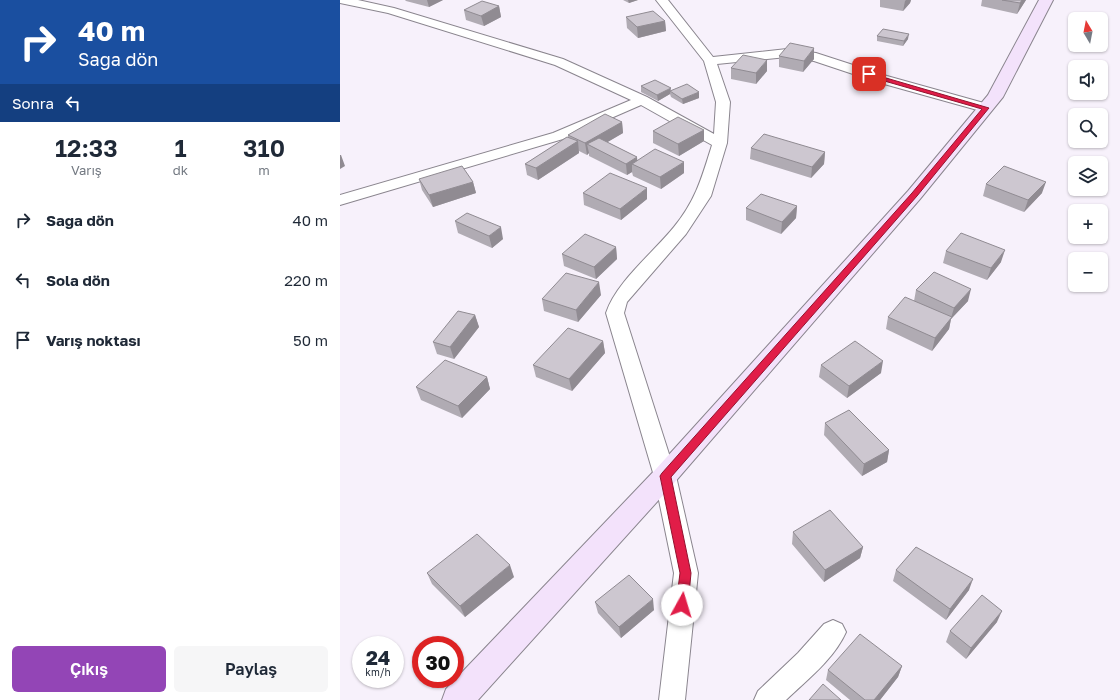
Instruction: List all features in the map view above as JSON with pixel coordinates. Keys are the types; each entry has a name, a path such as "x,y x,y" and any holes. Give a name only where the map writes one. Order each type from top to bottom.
{"street":[{"path":"342,0 390,10 559,62 642,100 720,143"},
{"path":"662,0 710,61 723,102 720,143 703,196 680,230 619,300 614,313 665,476 686,573 672,700"},
{"path":"457,700 665,476 914,195 995,97 1046,0"},
{"path":"710,61 787,53 816,58 882,79 986,108"},
{"path":"340,200 558,136 642,100"},
{"path":"767,700 807,662 833,632"}],"building":[{"path":"1002,0 1022,0 1020,3"},
{"path":"482,1 499,6 481,16 464,10"},
{"path":"653,11 665,21 637,27 626,17"},
{"path":"883,29 909,34 904,41 877,36"},
{"path":"790,43 814,48 804,61 779,56"},
{"path":"743,55 767,60 756,73 731,68"},
{"path":"655,80 671,88 657,95 641,86"},
{"path":"687,84 699,92 682,99 670,91"},
{"path":"605,114 622,122 585,143 568,135"},
{"path":"678,117 704,130 678,144 653,131"},
{"path":"764,134 825,152 812,167 751,148"},
{"path":"567,137 578,141 536,168 525,164"},
{"path":"599,138 637,157 626,164 587,144"},
{"path":"655,149 684,162 660,177 632,164"},
{"path":"462,166 473,182 429,195 419,179"},
{"path":"1004,166 1046,182 1028,200 986,184"},
{"path":"610,173 647,188 620,209 583,193"},
{"path":"761,194 797,206 782,222 746,208"},
{"path":"467,213 501,227 489,236 455,221"},
{"path":"961,233 1005,250 991,268 946,251"},
{"path":"585,234 616,247 594,267 562,254"},
{"path":"934,272 971,289 954,308 916,290"},
{"path":"566,273 599,282 576,310 542,299"},
{"path":"905,297 952,317 935,338 888,317"},
{"path":"458,311 475,315 450,347 433,342"},
{"path":"568,328 603,341 569,379 533,365"},
{"path":"855,341 883,361 849,386 821,365"},
{"path":"445,360 487,377 458,406 416,387"},
{"path":"849,410 889,450 864,464 825,423"},
{"path":"830,510 863,547 825,570 793,532"},
{"path":"477,534 510,565 460,606 427,573"},
{"path":"916,547 973,579 950,609 896,570"},
{"path":"629,575 653,599 619,627 595,602"},
{"path":"982,595 1002,611 971,648 950,631"},
{"path":"860,634 902,666 874,700 865,700 828,670"},
{"path":"823,684 841,700 809,700"}],"route":[{"path":"682,605 686,573 665,476 914,195 986,108 869,74"}]}
